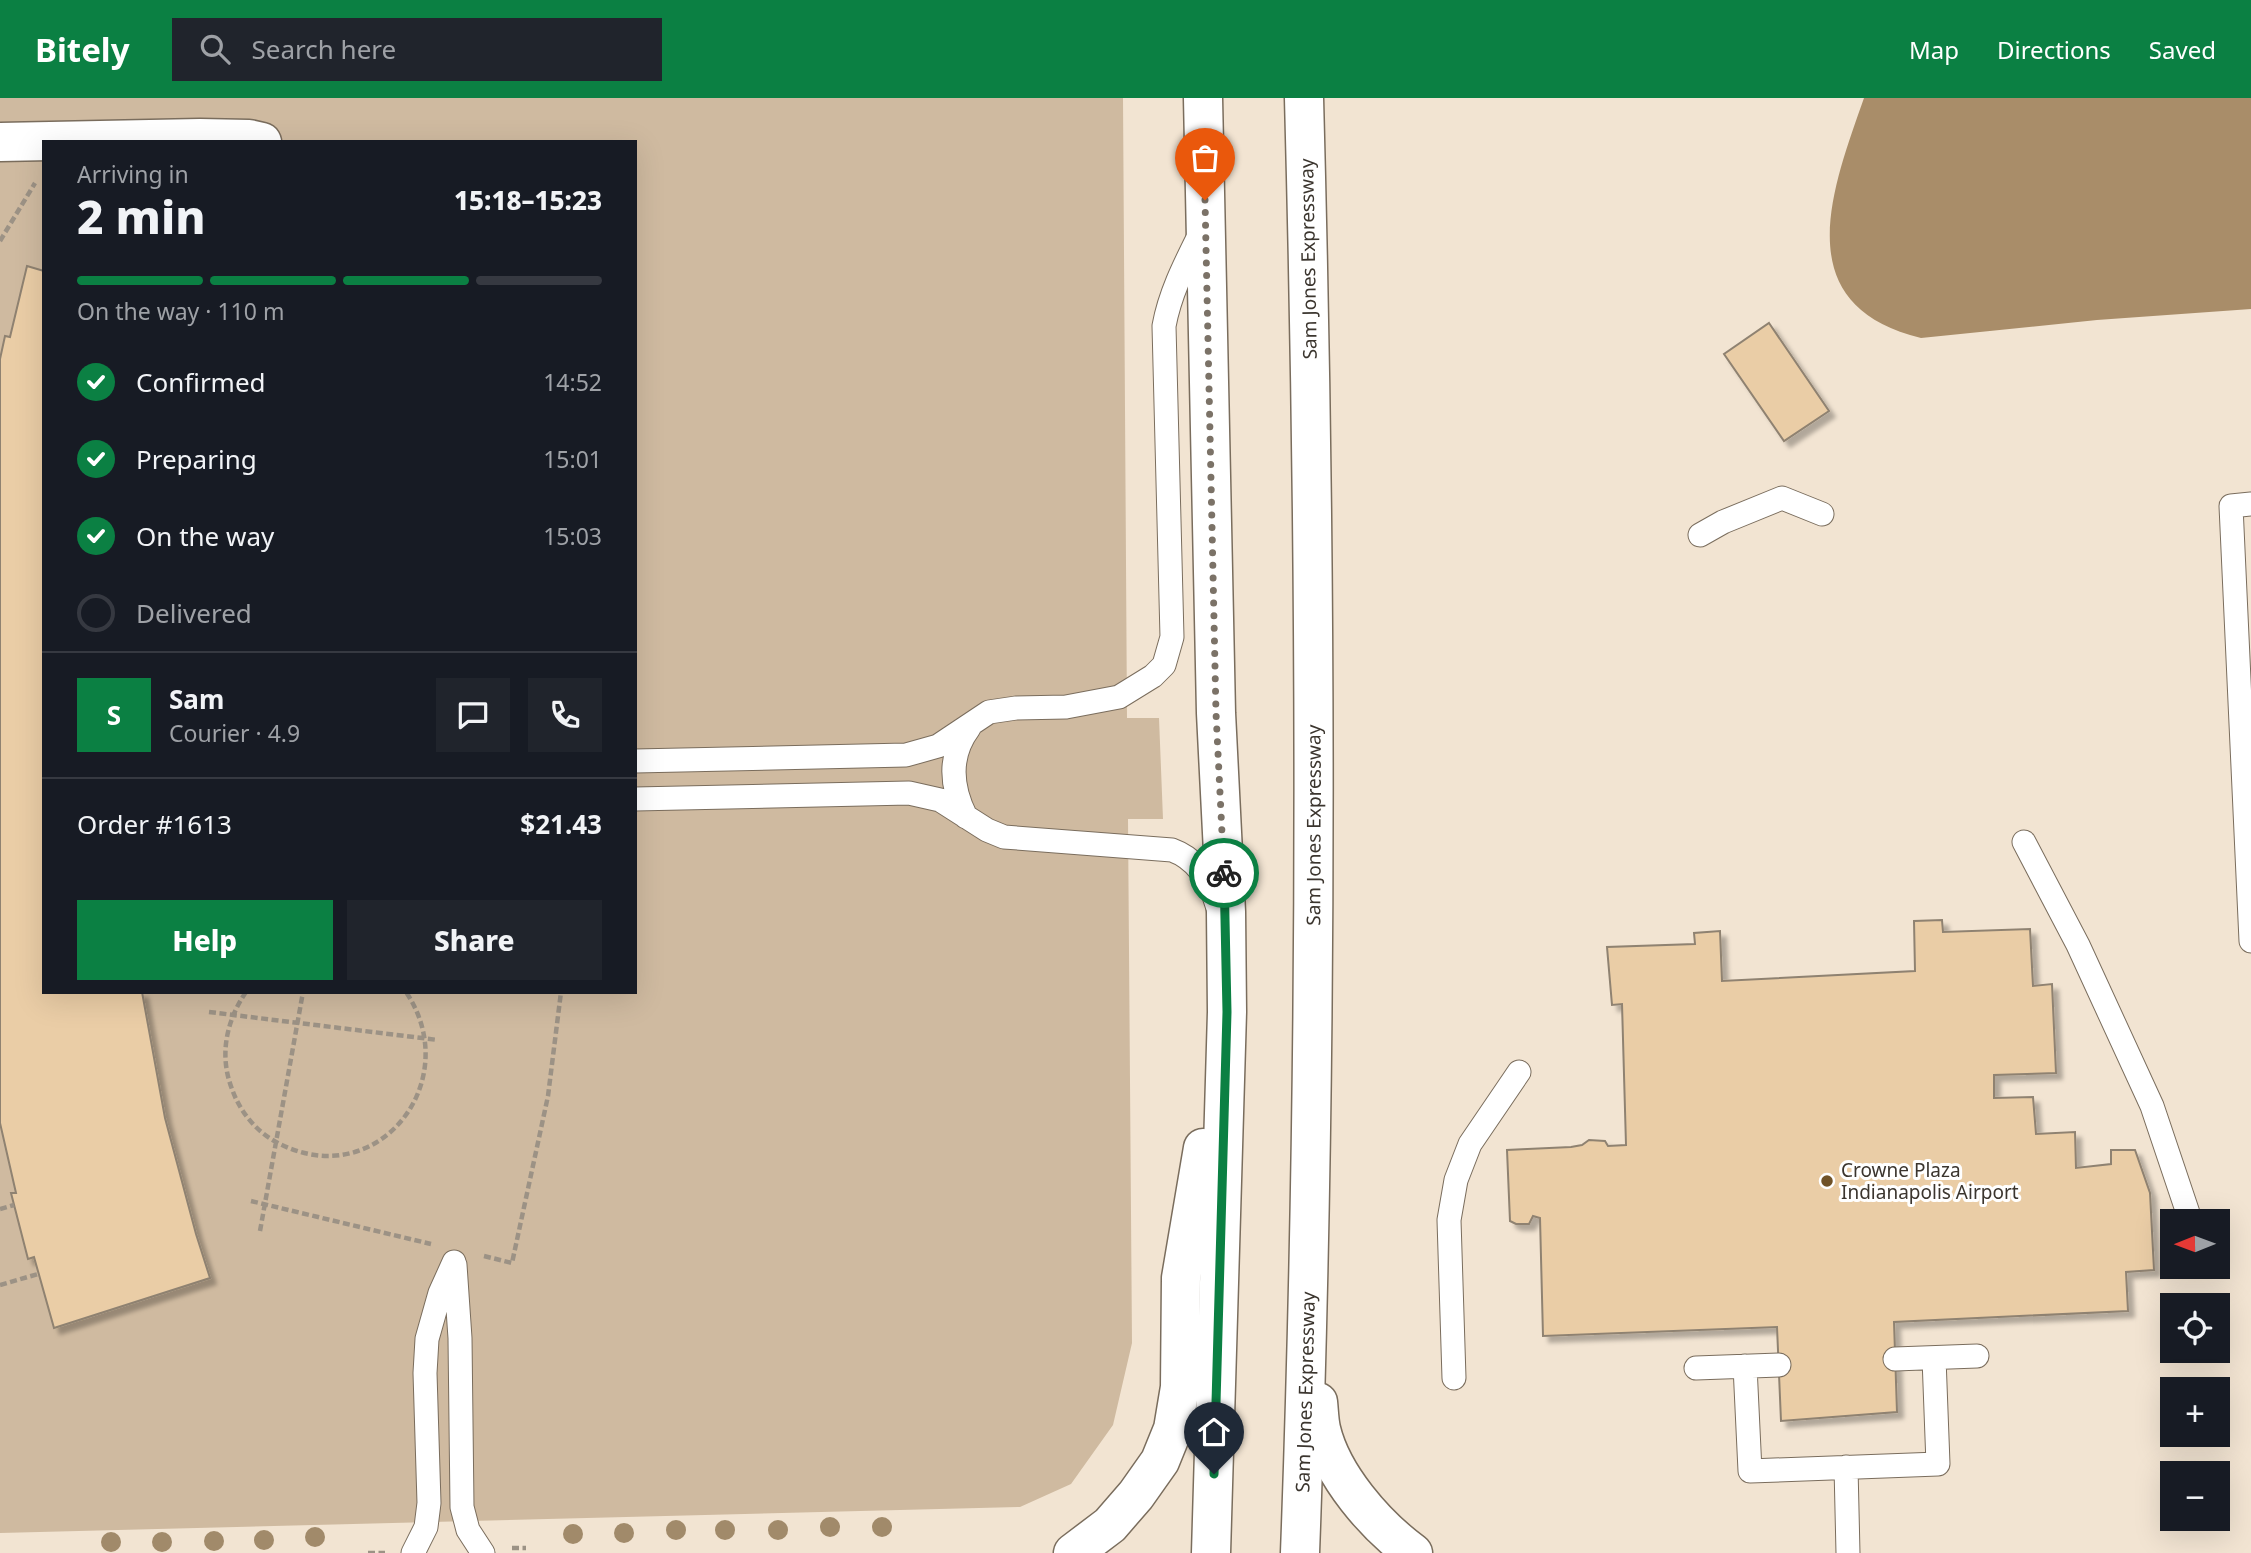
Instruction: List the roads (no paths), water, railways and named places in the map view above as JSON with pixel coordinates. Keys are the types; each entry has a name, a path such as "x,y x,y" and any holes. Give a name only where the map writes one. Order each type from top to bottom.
{"street":[{"path":"1203,98 1216,713 1227,1012 1211,1553"},
{"name":"Sam Jones Expressway","path":"1300,1553 1308,1327 1314,774 1313,527 1304,98"},
{"path":"113,140 244,140"},
{"path":"0,142 42,141"},
{"path":"1073,1553 1110,1525 1136,1495 1160,1461 1173,1429 1180,1387 1181,1278 1227,1012"},
{"path":"1308,1327 1321,1430 1336,1465 1370,1514 1393,1538 1413,1553"}],"lane":[{"path":"637,761 906,755 950,740 989,712 1066,707 1119,697 1135,690 1153,676 1164,665 1172,637 1164,326 1175,284 1205,225"},
{"path":"1700,535 1723,522 1782,498 1822,514"},
{"path":"2251,504 2231,506 2251,941"},
{"path":"966,817 956,789 954,762 961,740 975,720"},
{"path":"637,799 909,793 940,800 987,830 1004,836 1149,846 1182,853 1196,865 1213,892 1226,954"},
{"path":"2024,842 2078,946 2152,1105 2187,1209"},
{"path":"1454,1378 1449,1220 1456,1180 1470,1144 1519,1072"},
{"path":"413,1553 426,1527 429,1503 425,1373 427,1339 440,1293 454,1262 460,1338 461,1502 468,1530 483,1553"},
{"path":"1895,1359 1977,1356"},
{"path":"1745,1366 1750,1471 1938,1464 1934,1357"},
{"path":"1696,1368 1779,1364"},
{"path":"1846,1467 1848,1553"},
{"path":"429,1503 461,1502"}],"place":[{"name":"Crowne Plaza Indianapolis Airport","path":"1827,1181"}]}
